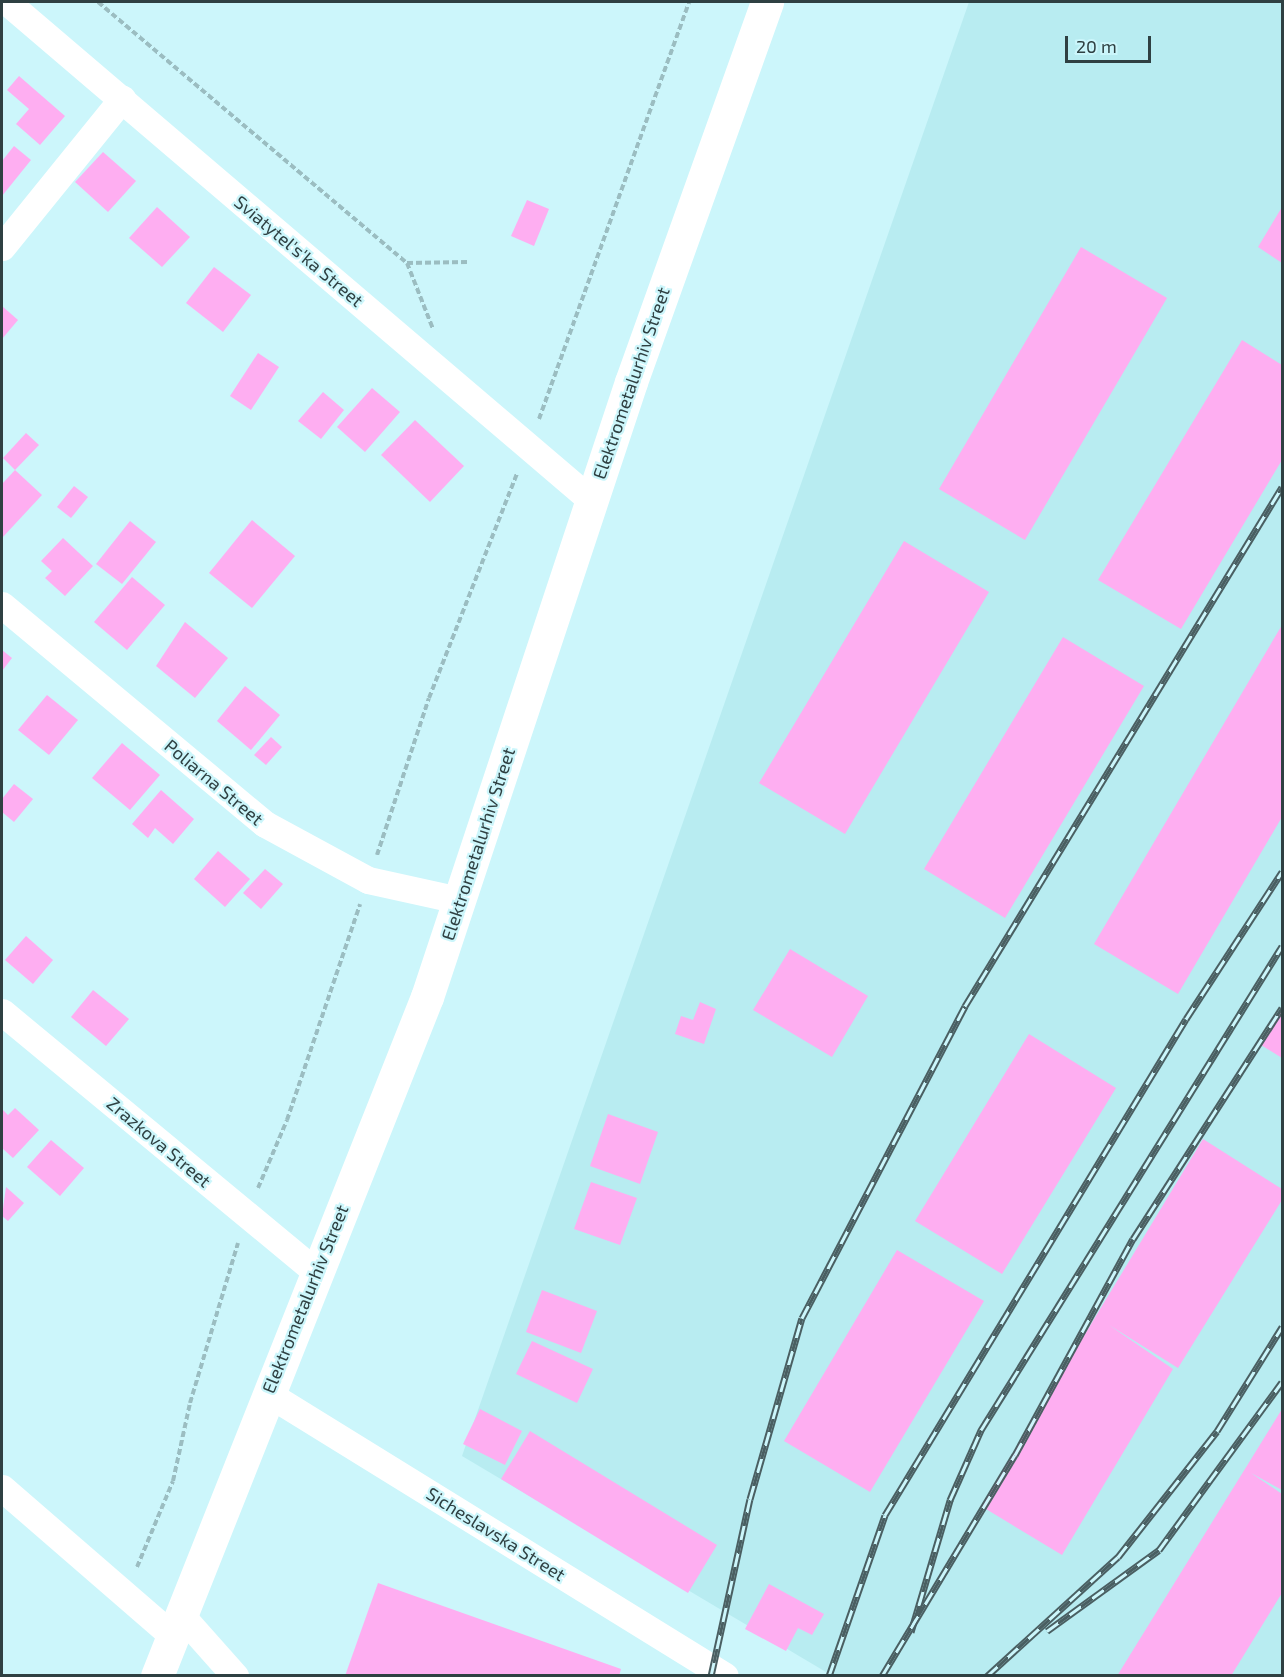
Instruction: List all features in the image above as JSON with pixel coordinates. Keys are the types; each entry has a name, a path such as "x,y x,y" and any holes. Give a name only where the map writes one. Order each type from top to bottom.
{"main road":[{"name":"Elektrometalurhiv Street","path":"157,1676 267,1393 427,997 591,500 767,2"}],"street":[{"name":"Sviatytel's'ka Street","path":"7,2 591,500"},
{"path":"2,247 122,99"},
{"name":"Poliarna Street","path":"2,605 265,824 368,880 459,900"},
{"name":"Zrazkova Street","path":"2,1012 316,1272"},
{"name":"Sicheslavska Street","path":"267,1393 725,1676"},
{"path":"2,1488 123,1587 177,1625 235,1676"}],"path":[{"path":"98,2 407,263 433,323 434,366"},
{"path":"123,1587 140,1562 172,1481 190,1403 247,1214 287,1120 429,698 528,445 689,2"},
{"path":"407,263 467,262"}],"shaded area":[{"path":"969,2 1282,2 1282,1675 831,1675 462,1456"}],"building":[{"path":"19,76 65,116 40,145 16,124 29,109 7,90"},
{"path":"14,146 31,160 2,196 2,161"},
{"path":"103,152 136,181 108,212 75,182"},
{"path":"527,200 549,209 534,246 511,236"},
{"path":"157,207 190,237 162,267 129,238"},
{"path":"1282,207 1282,263 1258,247"},
{"path":"1081,247 1167,298 1025,540 939,489"},
{"path":"214,267 251,295 223,332 186,303"},
{"path":"2,306 18,320 2,339"},
{"path":"1242,340 1282,365 1282,460 1181,629 1098,580"},
{"path":"258,353 279,367 251,410 230,396"},
{"path":"372,388 400,412 365,452 337,427"},
{"path":"323,392 344,410 321,439 298,421"},
{"path":"415,420 464,466 430,502 381,455"},
{"path":"26,433 39,445 15,470 3,458"},
{"path":"15,470 42,495 2,538 2,484"},
{"path":"74,486 88,497 71,518 57,507"},
{"path":"252,520 295,556 252,608 209,573"},
{"path":"130,521 156,542 122,584 96,564"},
{"path":"63,538 93,566 65,596 45,578 52,571 41,561"},
{"path":"904,541 989,592 845,834 759,783"},
{"path":"132,577 165,605 127,650 94,622"},
{"path":"185,622 228,658 195,698 156,666"},
{"path":"1282,625 1282,817 1178,994 1094,944"},
{"path":"1063,637 1144,686 1005,918 924,869"},
{"path":"2,650 12,658 2,671"},
{"path":"245,686 280,715 251,750 217,721"},
{"path":"47,695 78,720 49,755 18,730"},
{"path":"271,737 282,747 266,765 254,755"},
{"path":"122,743 160,775 130,810 92,778"},
{"path":"14,784 33,799 14,822 2,812 2,799"},
{"path":"161,790 194,819 173,844 155,828 148,838 132,824"},
{"path":"218,851 250,879 225,907 194,879"},
{"path":"265,869 283,884 261,909 243,893"},
{"path":"26,936 53,960 33,984 5,960"},
{"path":"790,949 868,996 832,1057 753,1010"},
{"path":"93,990 129,1019 106,1046 71,1017"},
{"path":"700,1002 716,1009 704,1044 675,1034 681,1016 693,1020"},
{"path":"1282,1008 1282,1058 1261,1045"},
{"path":"1029,1034 1116,1088 1002,1274 915,1221"},
{"path":"15,1108 39,1130 13,1158 2,1148 2,1109 8,1115"},
{"path":"608,1114 658,1132 640,1184 590,1166"},
{"path":"1203,1139 1282,1189 1282,1200 1178,1368 1109,1325 1173,1369 1062,1555 981,1506"},
{"path":"51,1140 84,1168 60,1196 27,1167"},
{"path":"591,1182 637,1198 620,1245 574,1229"},
{"path":"6,1187 24,1203 8,1221 2,1216"},
{"path":"897,1250 984,1301 870,1492 784,1441"},
{"path":"542,1290 597,1311 581,1353 526,1332"},
{"path":"532,1341 593,1369 577,1403 516,1374"},
{"path":"480,1409 522,1431 505,1465 463,1444"},
{"path":"1282,1409 1282,1490 1251,1473 1282,1494 1282,1593 1231,1676 1117,1676"},
{"path":"530,1431 717,1545 688,1593 501,1479"},
{"path":"378,1583 621,1669 619,1676 345,1676"},
{"path":"769,1584 824,1614 812,1635 798,1628 786,1651 745,1629"}],"railway":[{"path":"711,1676 750,1499 802,1318 965,1006 1282,487"},
{"path":"829,1676 885,1515 1186,1019 1282,872"},
{"path":"911,1632 950,1500 981,1430 1282,946"},
{"path":"882,1676 1015,1455 1133,1239 1282,1008"},
{"path":"987,1676 1118,1557 1217,1431 1282,1327"},
{"path":"1047,1631 1159,1550 1282,1382"}]}
